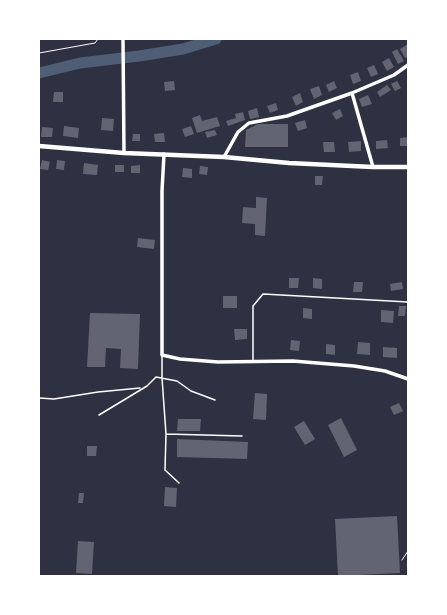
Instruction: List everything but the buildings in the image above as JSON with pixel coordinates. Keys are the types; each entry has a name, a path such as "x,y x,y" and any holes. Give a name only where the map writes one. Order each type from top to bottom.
{"street":[{"path":"123,39 124,153"},
{"path":"224,157 238,132 249,123 287,116 352,93 394,75 408,65"},
{"path":"352,93 373,167"},
{"path":"39,146 124,153 224,157 289,163 408,167"},
{"path":"164,154 162,191 162,355 180,359 218,362 293,360 354,366 385,371 408,379"}],"lane":[{"path":"253,361 253,306 263,294 408,302"},
{"path":"162,355 166,434 165,470 179,483"},
{"path":"39,398 54,399 98,392 141,388 147,386 156,377 176,381 191,392 215,400"},
{"path":"99,415 141,388"},
{"path":"39,418 39,434"},
{"path":"166,434 242,436"}],"path":[{"path":"39,53 95,43 98,39"},
{"path":"402,560 408,551"}],"waterway":[{"path":"39,73 80,63 183,49 216,39"}]}
